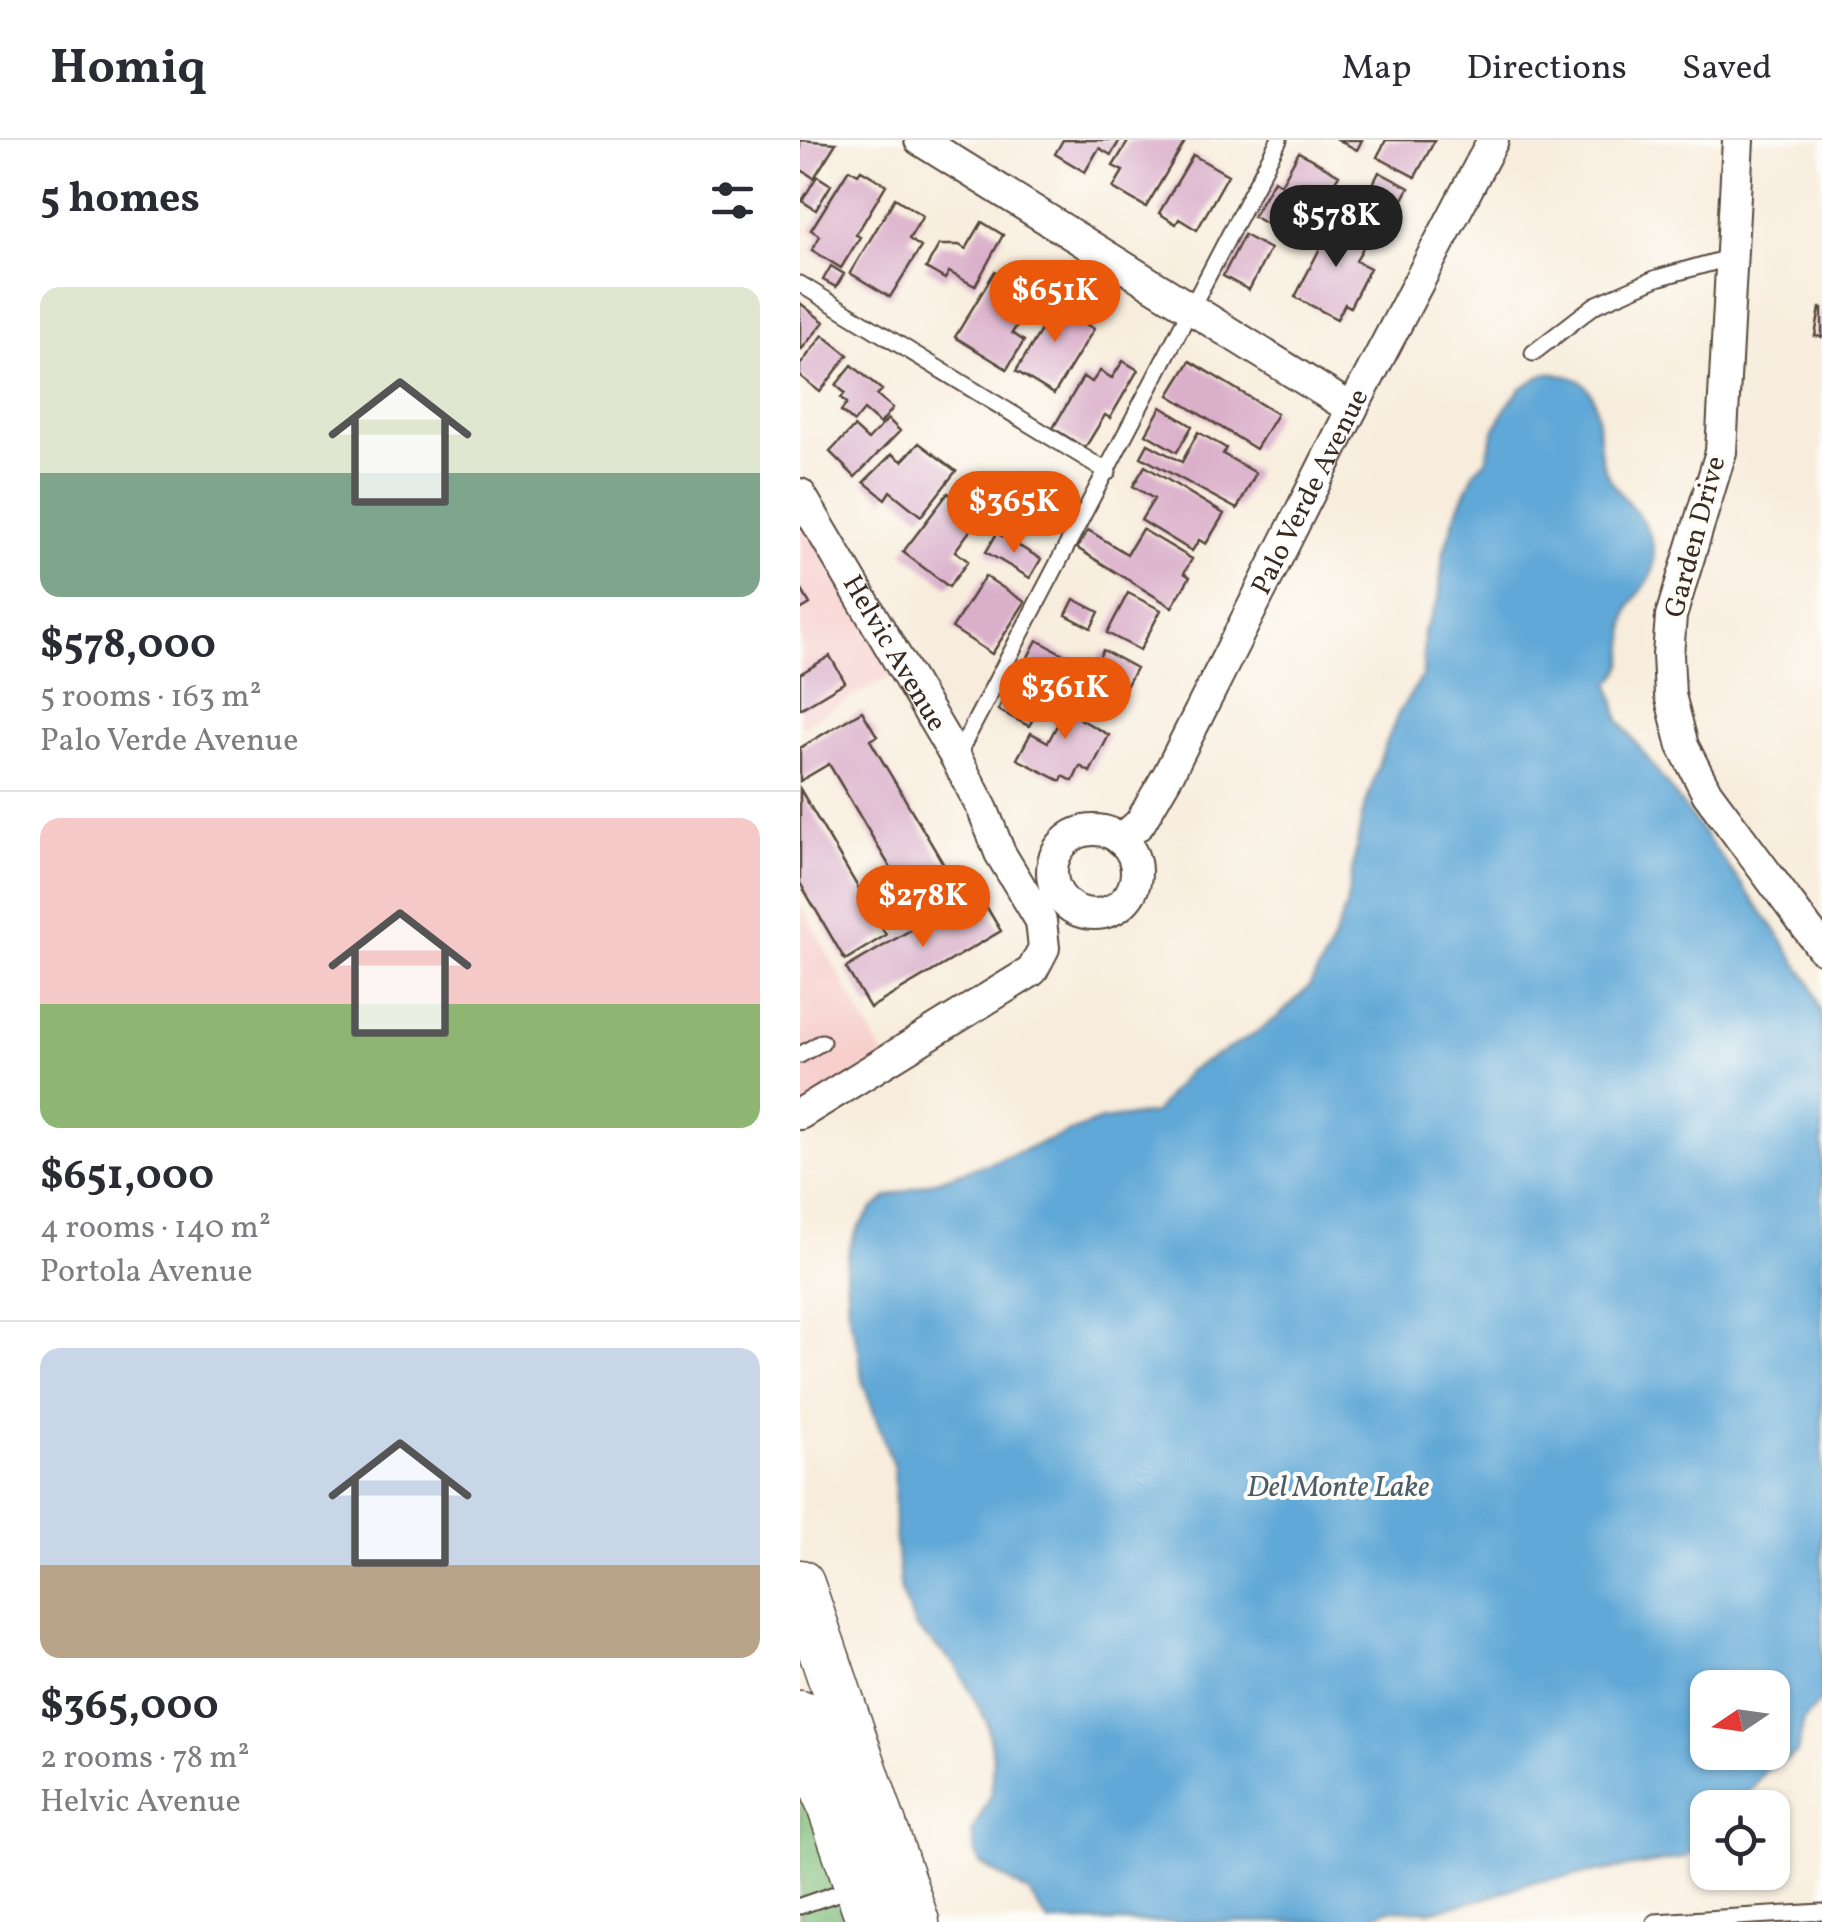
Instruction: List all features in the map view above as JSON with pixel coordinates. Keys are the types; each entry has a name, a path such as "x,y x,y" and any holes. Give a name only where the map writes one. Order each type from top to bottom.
{"main road":[{"path":"800,1584 915,1922"},
{"path":"800,1715 865,1904"}],"street":[{"path":"920,140 1352,408"},
{"name":"Palo Verde Avenue","path":"1122,840 1140,823 1169,773 1352,408 1493,140"},
{"name":"Garden Drive","path":"1738,140 1721,452 1671,616 1670,695 1683,746 1707,793 1822,948"},
{"name":"Helvic Avenue","path":"800,494 956,758 1000,853 1053,912"},
{"path":"800,1114 1032,972 1044,948 1053,912 1052,874 1060,848 1082,831 1110,832 1122,840 1136,864 1131,892 1123,902 1098,914 1053,912"}],"lane":[{"path":"956,758 1108,472 1274,142"},
{"path":"1533,353 1595,305 1657,278 1732,257"},
{"path":"800,284 1108,472"},
{"path":"800,1055 822,1042"},
{"path":"800,1906 865,1904"},
{"path":"1655,1922 1822,1912"}],"shaded area":[{"path":"800,494 903,669 800,727"},
{"path":"800,903 886,1060 800,1114"}],"green space":[{"path":"800,1779 846,1922 800,1922"}],"water":[{"name":"Del Monte Lake","path":"1546,373 1580,381 1593,398 1606,472 1643,522 1653,544 1651,574 1628,612 1622,667 1610,683 1619,720 1774,928 1811,984 1822,1016 1822,1700 1804,1720 1797,1753 1790,1757 1790,1670 1690,1670 1690,1770 1767,1770 1751,1790 1690,1790 1690,1854 1683,1858 1529,1883 1430,1911 1389,1909 1362,1922 1048,1922 1029,1893 980,1864 975,1852 972,1833 991,1795 993,1758 987,1722 955,1664 916,1628 901,1594 894,1468 862,1380 859,1350 848,1311 849,1248 872,1209 887,1197 1101,1120 1154,1113 1188,1071 1251,1036 1309,987 1329,951 1346,907 1362,816 1383,751 1399,712 1423,675 1424,631 1439,599 1443,555 1455,516 1475,471 1486,460 1505,409 1521,388"}],"building":[{"path":"800,140 836,143 814,178 800,169"},
{"path":"1063,140 1120,140 1111,155 1099,148 1085,172 1055,154"},
{"path":"1129,140 1186,140 1146,207 1113,188 1123,171 1113,166"},
{"path":"1339,140 1362,140 1357,150"},
{"path":"1386,140 1435,140 1415,177 1377,157"},
{"path":"1299,152 1339,175 1320,206 1329,212 1308,248 1253,216 1274,180 1281,184"},
{"path":"1193,155 1228,175 1197,230 1179,219 1176,224 1159,213"},
{"path":"849,169 858,174 861,170 886,185 841,268 812,250 820,236 811,230"},
{"path":"1379,172 1409,188 1396,212 1367,196"},
{"path":"817,176 831,185 816,210 802,201"},
{"path":"895,198 923,216 909,239 921,247 890,297 850,273"},
{"path":"1336,217 1370,234 1356,261 1370,268 1350,307 1345,304 1337,319 1295,297"},
{"path":"982,222 1003,235 975,286 949,272 945,279 926,268 939,245 966,249"},
{"path":"1244,235 1270,249 1249,290 1223,276"},
{"path":"831,266 844,274 836,287 823,280"},
{"path":"995,271 1028,291 1025,297 1039,305 1031,319 1024,315 1012,333 1024,341 1007,369 955,337"},
{"path":"1053,295 1081,313 1078,319 1094,329 1054,394 1016,371 1043,327 1036,323"},
{"path":"800,303 824,322 800,351"},
{"path":"1822,308 1822,337 1815,336"},
{"path":"823,335 848,355 820,392 800,376 800,365"},
{"path":"1123,361 1138,370 1110,418 1105,415 1085,448 1053,428 1083,377 1092,382 1100,371 1112,378"},
{"path":"1190,361 1277,414 1256,449 1169,395"},
{"path":"852,365 882,390 877,395 893,408 880,424 864,410 854,422 841,411 847,403 841,398 845,393 836,385"},
{"path":"1161,407 1192,426 1177,452 1146,434"},
{"path":"888,419 900,431 855,477 830,452 854,427 868,440"},
{"path":"1198,432 1226,448 1223,454 1256,473 1237,509 1141,457 1148,444 1182,462"},
{"path":"919,443 956,471 921,516 890,491 885,499 864,482 892,454 902,461"},
{"path":"1145,466 1224,514 1206,544 1199,540 1192,551 1141,520 1154,499 1133,486"},
{"path":"948,493 980,517 955,551 968,561 949,587 903,552"},
{"path":"1142,529 1192,559 1184,573 1190,577 1172,607 1077,548 1088,530 1127,554"},
{"path":"997,533 1041,559 1030,578 986,552"},
{"path":"985,576 1025,602 992,654 952,628"},
{"path":"800,587 810,604 800,610"},
{"path":"1128,593 1161,610 1140,650 1107,633"},
{"path":"1074,599 1099,612 1091,628 1066,615"},
{"path":"1037,640 1074,660 1064,678 1027,659"},
{"path":"1103,650 1136,668 1115,707 1082,689"},
{"path":"830,656 845,682 800,709 800,674"},
{"path":"1020,666 1052,683 1029,726 998,710"},
{"path":"1059,682 1073,689 1068,699 1086,708 1080,719 1109,735 1090,772 1080,766 1073,781 1063,776 1061,781 1017,759 1031,733 1048,742 1063,714 1049,702"},
{"path":"862,711 877,736 870,740 960,892 919,916 829,764 800,781 800,748"},
{"path":"800,789 886,935 845,960 800,883"},
{"path":"977,891 1001,931 870,1008 846,968"}]}
